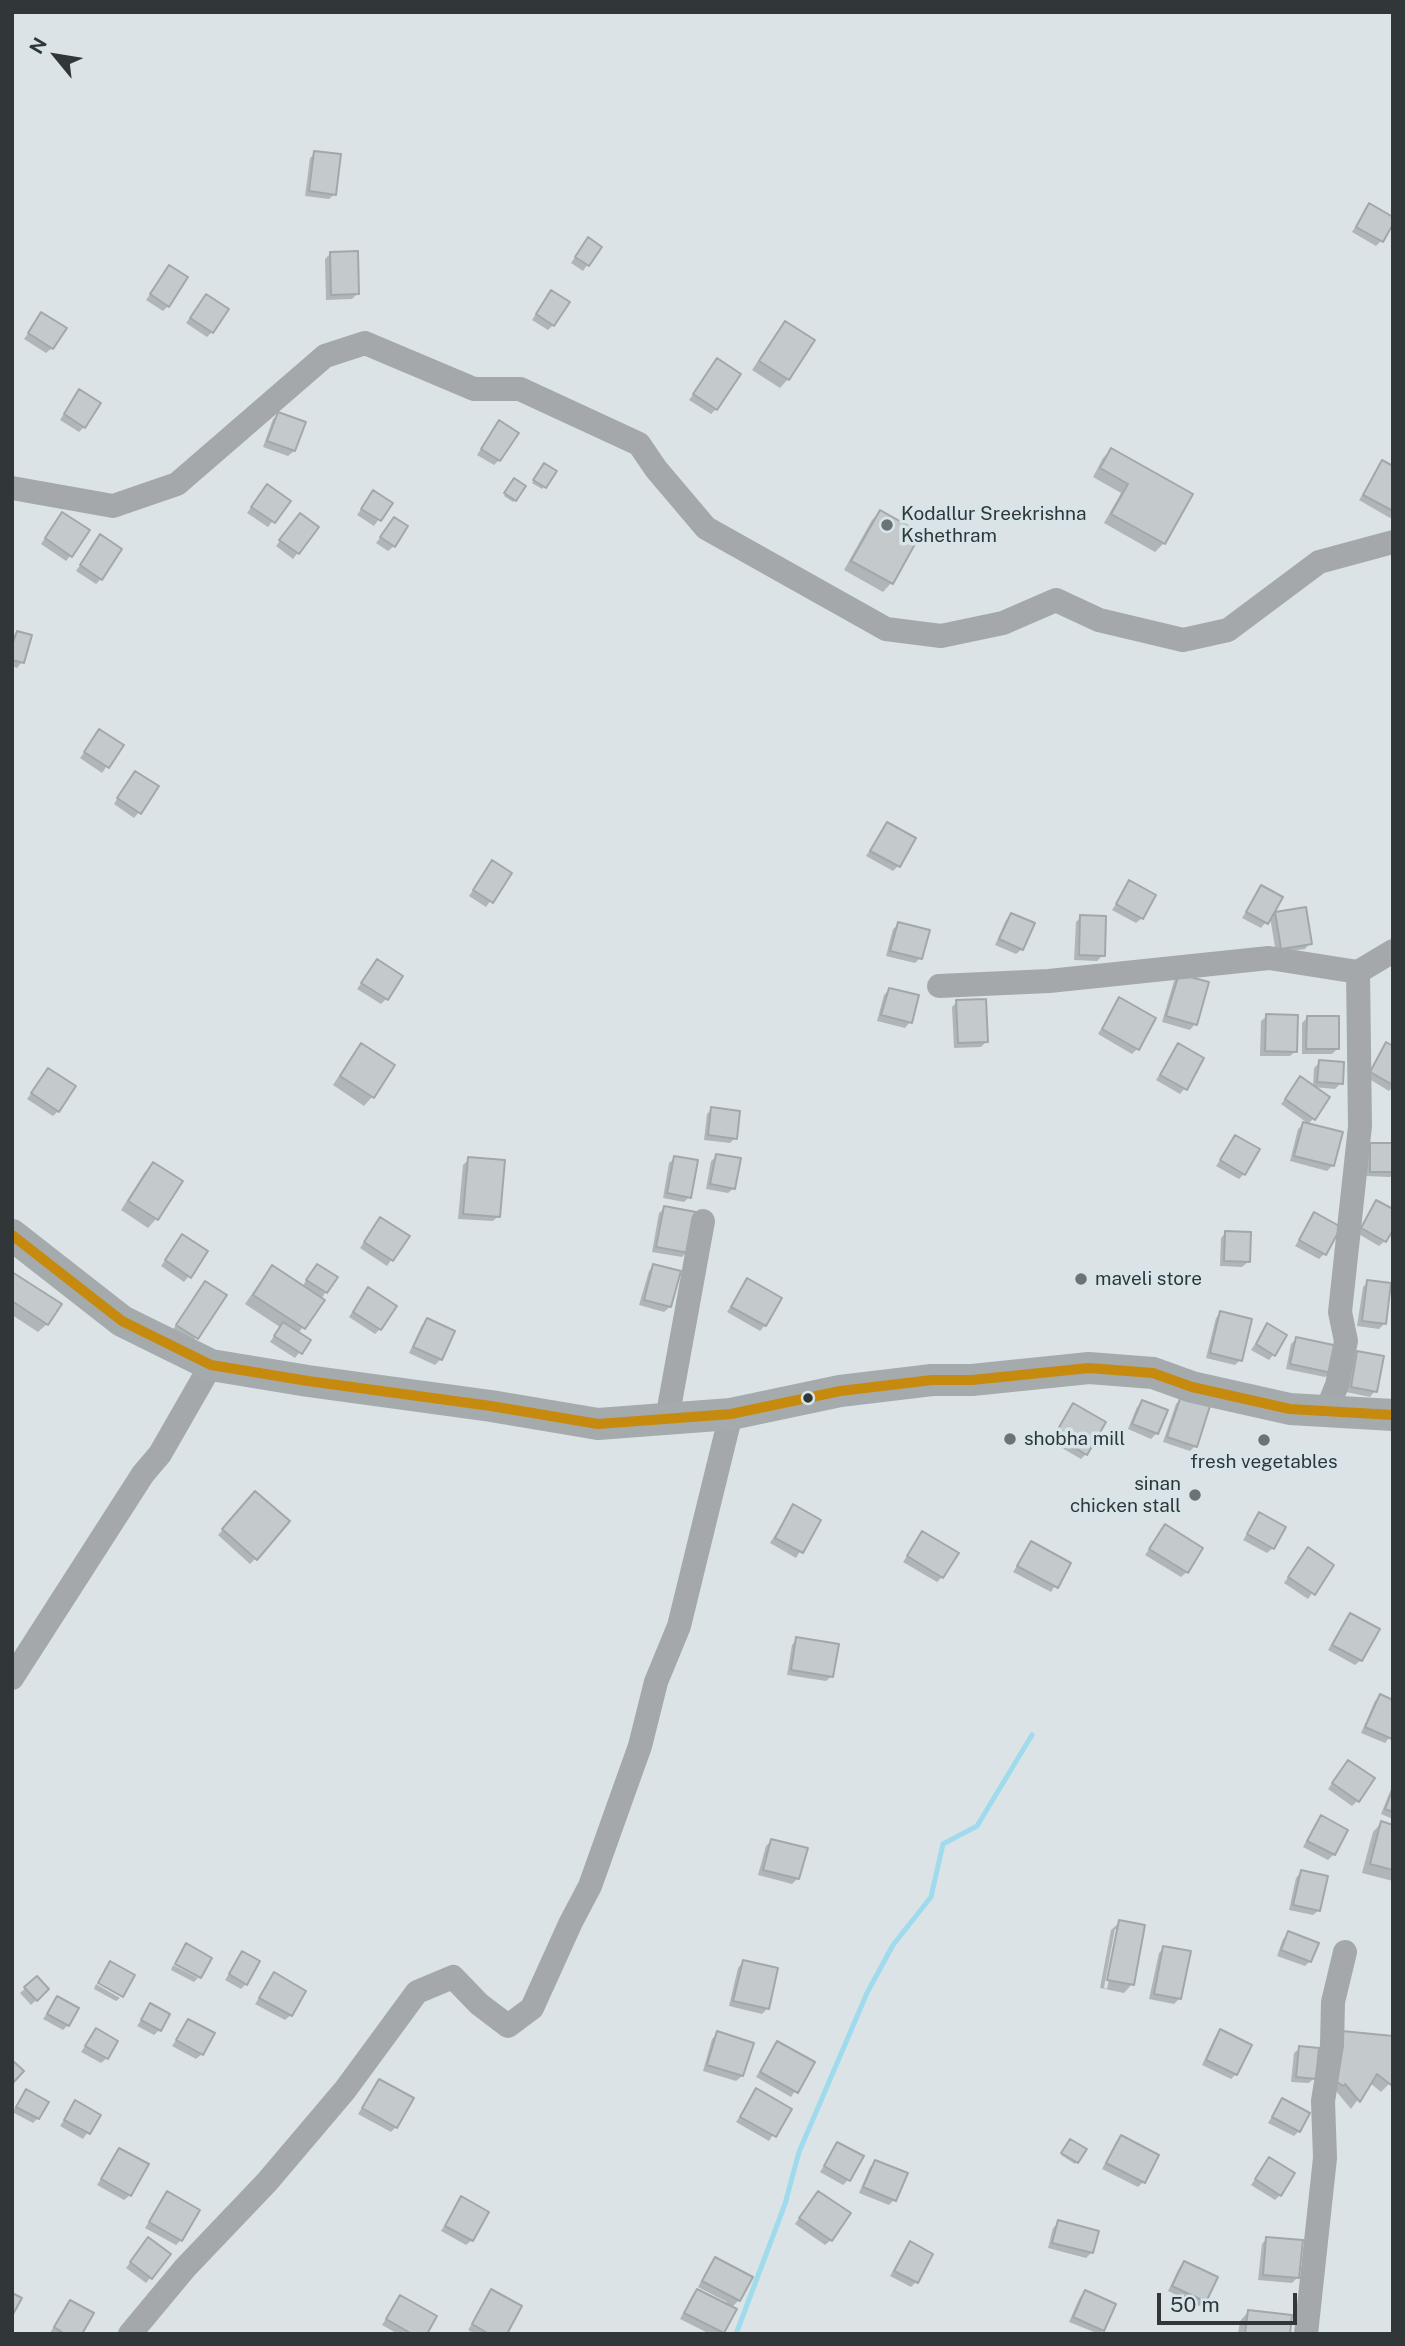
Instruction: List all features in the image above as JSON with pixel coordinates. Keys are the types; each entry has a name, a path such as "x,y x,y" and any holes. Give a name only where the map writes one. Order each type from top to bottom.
{"main road":[{"path":"13,1236 122,1321 211,1365 598,1424 732,1413 853,1389 1089,1368 1153,1373 1192,1387 1278,1406 1326,1412 1393,1415"}],"street":[{"path":"12,488 113,506 177,484 325,356 365,343 474,389 520,389 639,444 656,469 706,528 886,628 941,636 1003,623 1056,600 1099,620 1183,640 1228,630 1319,562 1393,542"},
{"path":"939,986 1049,981 1269,958 1359,972 1393,951"},
{"path":"1326,1412 1337,1385 1346,1341 1340,1312 1360,1126 1359,972"},
{"path":"667,1419 703,1221"},
{"path":"12,1678 143,1474 160,1454 211,1365"},
{"path":"130,2334 267,2182 345,2090 417,1992 453,1977 479,2004 508,2026 532,2008 557,1957 570,1922 590,1886 640,1746 656,1682 679,1626 732,1413"},
{"path":"1306,2334 1325,2158 1323,2101 1332,2045 1333,2002 1345,1952"}],"building":[{"path":"314,151 341,154 336,195 309,191"},
{"path":"1369,203 1393,217 1393,224 1383,242 1356,227"},
{"path":"588,237 602,247 589,266 575,257"},
{"path":"358,251 359,294 331,295 330,252"},
{"path":"169,265 188,277 169,307 150,294"},
{"path":"551,290 570,302 554,326 536,314"},
{"path":"206,294 229,309 213,333 190,318"},
{"path":"41,312 67,328 53,349 28,333"},
{"path":"785,321 815,340 789,380 759,361"},
{"path":"717,358 741,374 717,410 693,394"},
{"path":"79,389 101,403 85,428 64,414"},
{"path":"278,412 306,422 295,451 267,441"},
{"path":"499,420 519,433 500,461 481,449"},
{"path":"1111,448 1193,494 1165,544 1111,514 1128,484 1100,468"},
{"path":"1382,460 1393,466 1393,511 1363,495"},
{"path":"544,463 557,471 546,488 533,480"},
{"path":"514,478 526,486 516,501 504,493"},
{"path":"267,484 291,501 275,523 251,507"},
{"path":"373,490 393,503 381,521 361,509"},
{"path":"880,510 921,533 893,584 851,561"},
{"path":"62,512 90,530 72,557 45,538"},
{"path":"300,513 319,527 299,554 279,540"},
{"path":"394,517 408,526 395,547 380,537"},
{"path":"100,534 122,549 102,580 80,565"},
{"path":"17,631 32,635 24,663 12,660 12,645"},
{"path":"99,729 124,745 109,768 84,752"},
{"path":"135,771 159,786 141,814 117,798"},
{"path":"887,822 916,838 900,867 870,851"},
{"path":"492,860 512,873 493,903 473,890"},
{"path":"1129,880 1156,895 1143,919 1116,904"},
{"path":"1261,885 1283,897 1268,924 1246,912"},
{"path":"1306,907 1312,944 1281,949 1275,912"},
{"path":"1011,913 1035,923 1023,950 999,939"},
{"path":"1080,915 1106,916 1105,956 1079,955"},
{"path":"898,922 930,930 922,959 890,951"},
{"path":"377,959 403,976 388,1000 361,983"},
{"path":"1179,974 1209,982 1197,1025 1166,1016"},
{"path":"889,988 919,995 912,1023 881,1015"},
{"path":"1119,997 1156,1018 1139,1050 1102,1029"},
{"path":"986,999 988,1042 958,1043 956,1000"},
{"path":"1266,1014 1298,1015 1297,1052 1265,1051"},
{"path":"1307,1016 1339,1016 1339,1049 1306,1049"},
{"path":"1386,1042 1393,1046 1393,1085 1370,1072"},
{"path":"361,1043 395,1065 374,1098 340,1076"},
{"path":"1178,1043 1204,1058 1187,1090 1160,1075"},
{"path":"1319,1060 1344,1062 1343,1084 1317,1082"},
{"path":"48,1068 76,1086 59,1112 31,1093"},
{"path":"1300,1076 1330,1097 1315,1120 1285,1099"},
{"path":"711,1107 740,1111 737,1139 708,1135"},
{"path":"1303,1122 1343,1132 1334,1166 1294,1156"},
{"path":"1235,1135 1260,1149 1245,1175 1220,1160"},
{"path":"1370,1143 1393,1143 1393,1172 1370,1172"},
{"path":"716,1154 741,1158 735,1189 710,1184"},
{"path":"674,1156 698,1160 691,1198 667,1193"},
{"path":"468,1157 505,1160 500,1217 463,1214"},
{"path":"153,1162 183,1181 158,1220 128,1201"},
{"path":"1376,1200 1393,1209 1393,1230 1386,1242 1361,1228"},
{"path":"664,1206 696,1212 689,1253 656,1247"},
{"path":"1314,1212 1341,1227 1326,1255 1299,1240"},
{"path":"380,1217 410,1236 393,1261 364,1242"},
{"path":"1225,1231 1251,1232 1250,1262 1224,1261"},
{"path":"182,1234 208,1251 191,1278 165,1260"},
{"path":"317,1264 338,1277 327,1293 306,1280"},
{"path":"653,1264 681,1271 671,1307 644,1300"},
{"path":"272,1265 325,1300 305,1329 253,1295"},
{"path":"12,1272 62,1304 48,1325 12,1301"},
{"path":"747,1278 782,1298 766,1326 731,1307"},
{"path":"1367,1280 1391,1283 1386,1324 1362,1321"},
{"path":"205,1281 227,1295 198,1339 176,1325"},
{"path":"368,1287 397,1306 381,1330 353,1312"},
{"path":"1220,1311 1252,1319 1242,1361 1210,1353"},
{"path":"427,1318 455,1331 442,1360 413,1347"},
{"path":"283,1322 311,1340 302,1354 274,1336"},
{"path":"1267,1323 1287,1335 1275,1356 1256,1344"},
{"path":"1296,1337 1338,1346 1332,1373 1290,1364"},
{"path":"1357,1351 1384,1356 1377,1392 1351,1387"},
{"path":"1181,1396 1210,1406 1197,1447 1167,1437"},
{"path":"1142,1400 1168,1410 1158,1434 1132,1424"},
{"path":"1073,1403 1106,1422 1087,1455 1054,1436"},
{"path":"255,1491 290,1521 257,1560 222,1529"},
{"path":"793,1504 821,1520 803,1553 775,1538"},
{"path":"1259,1512 1286,1527 1274,1549 1247,1534"},
{"path":"1165,1524 1203,1548 1188,1573 1149,1549"},
{"path":"922,1531 959,1553 943,1578 907,1556"},
{"path":"1031,1541 1071,1563 1058,1588 1017,1566"},
{"path":"1308,1547 1334,1565 1315,1595 1288,1577"},
{"path":"1350,1613 1380,1629 1362,1661 1332,1645"},
{"path":"796,1637 839,1644 833,1677 791,1670"},
{"path":"1380,1694 1393,1700 1392,1739 1365,1727"},
{"path":"1348,1760 1375,1778 1359,1802 1332,1783"},
{"path":"1393,1789 1393,1812 1385,1809"},
{"path":"1321,1815 1348,1830 1335,1855 1307,1841"},
{"path":"1381,1821 1393,1825 1393,1870 1370,1864"},
{"path":"771,1839 808,1848 799,1879 763,1870"},
{"path":"1301,1870 1328,1876 1320,1911 1293,1905"},
{"path":"1119,1920 1145,1925 1134,1985 1107,1980"},
{"path":"1288,1931 1319,1943 1311,1962 1281,1950"},
{"path":"186,1943 212,1958 201,1978 175,1964"},
{"path":"1163,1946 1191,1951 1181,1999 1154,1994"},
{"path":"242,1951 260,1961 247,1985 229,1974"},
{"path":"743,1960 778,1968 769,2009 733,2001"},
{"path":"110,1961 135,1975 123,1997 98,1983"},
{"path":"274,1972 306,1991 292,2016 259,1998"},
{"path":"37,1976 49,1989 37,2001 24,1987"},
{"path":"57,1996 79,2008 69,2026 47,2014"},
{"path":"150,2003 170,2014 161,2031 141,2020"},
{"path":"188,2019 215,2033 203,2055 176,2040"},
{"path":"96,2028 118,2041 108,2059 85,2046"},
{"path":"1220,2029 1252,2045 1237,2075 1206,2060"},
{"path":"717,2031 754,2043 743,2076 707,2065"},
{"path":"1342,2031 1393,2036 1393,2082 1391,2085 1377,2074 1360,2102 1345,2084 1343,2086 1337,2082"},
{"path":"777,2041 815,2062 798,2093 760,2072"},
{"path":"1299,2046 1319,2048 1316,2079 1296,2077"},
{"path":"12,2060 24,2071 12,2084"},
{"path":"379,2079 414,2098 397,2128 362,2108"},
{"path":"756,2088 792,2109 776,2137 740,2117"},
{"path":"26,2089 49,2102 39,2119 16,2107"},
{"path":"1282,2098 1310,2113 1300,2132 1272,2117"},
{"path":"75,2100 101,2115 90,2134 64,2120"},
{"path":"1121,2135 1159,2155 1145,2183 1106,2163"},
{"path":"1070,2139 1087,2149 1078,2163 1061,2153"},
{"path":"837,2142 864,2156 850,2181 824,2166"},
{"path":"119,2148 149,2164 131,2196 101,2179"},
{"path":"1269,2157 1295,2173 1281,2196 1255,2179"},
{"path":"875,2160 908,2173 896,2201 863,2187"},
{"path":"167,2191 200,2210 182,2241 149,2222"},
{"path":"818,2191 851,2213 832,2241 799,2218"},
{"path":"461,2196 489,2212 473,2241 445,2226"},
{"path":"1058,2220 1099,2231 1093,2253 1052,2243"},
{"path":"148,2237 171,2254 152,2279 130,2262"},
{"path":"1266,2237 1303,2240 1299,2278 1263,2275"},
{"path":"910,2241 933,2254 918,2283 894,2271"},
{"path":"715,2257 753,2277 740,2301 702,2281"},
{"path":"1184,2261 1218,2277 1206,2302 1172,2286"},
{"path":"491,2289 522,2306 507,2334 489,2334 472,2324"},
{"path":"697,2289 737,2309 724,2333 684,2313"},
{"path":"1085,2290 1116,2304 1104,2331 1073,2317"},
{"path":"12,2293 22,2298 12,2316"},
{"path":"400,2295 437,2316 427,2334 412,2334 386,2319"},
{"path":"70,2300 94,2313 82,2334 65,2334 54,2327"},
{"path":"1248,2310 1292,2315 1290,2334 1245,2334"}],"waterway":[{"path":"736,2334 785,2204 799,2152 867,1993 893,1945 931,1897 943,1844 977,1826 1032,1735"}],"transit line":[{"path":"12,1235 122,1321 211,1365 598,1424 731,1414 840,1391 932,1380 972,1380 1089,1368 1153,1373 1192,1387 1290,1409 1393,1415"}],"place":[{"name":"Kodallur Sreekrishna Kshethram","path":"887,525"},
{"name":"maveli store","path":"1081,1279"},
{"name":"shobha mill","path":"1010,1439"},
{"name":"fresh vegetables","path":"1264,1440"},
{"name":"sinan chicken stall","path":"1195,1495"}]}
